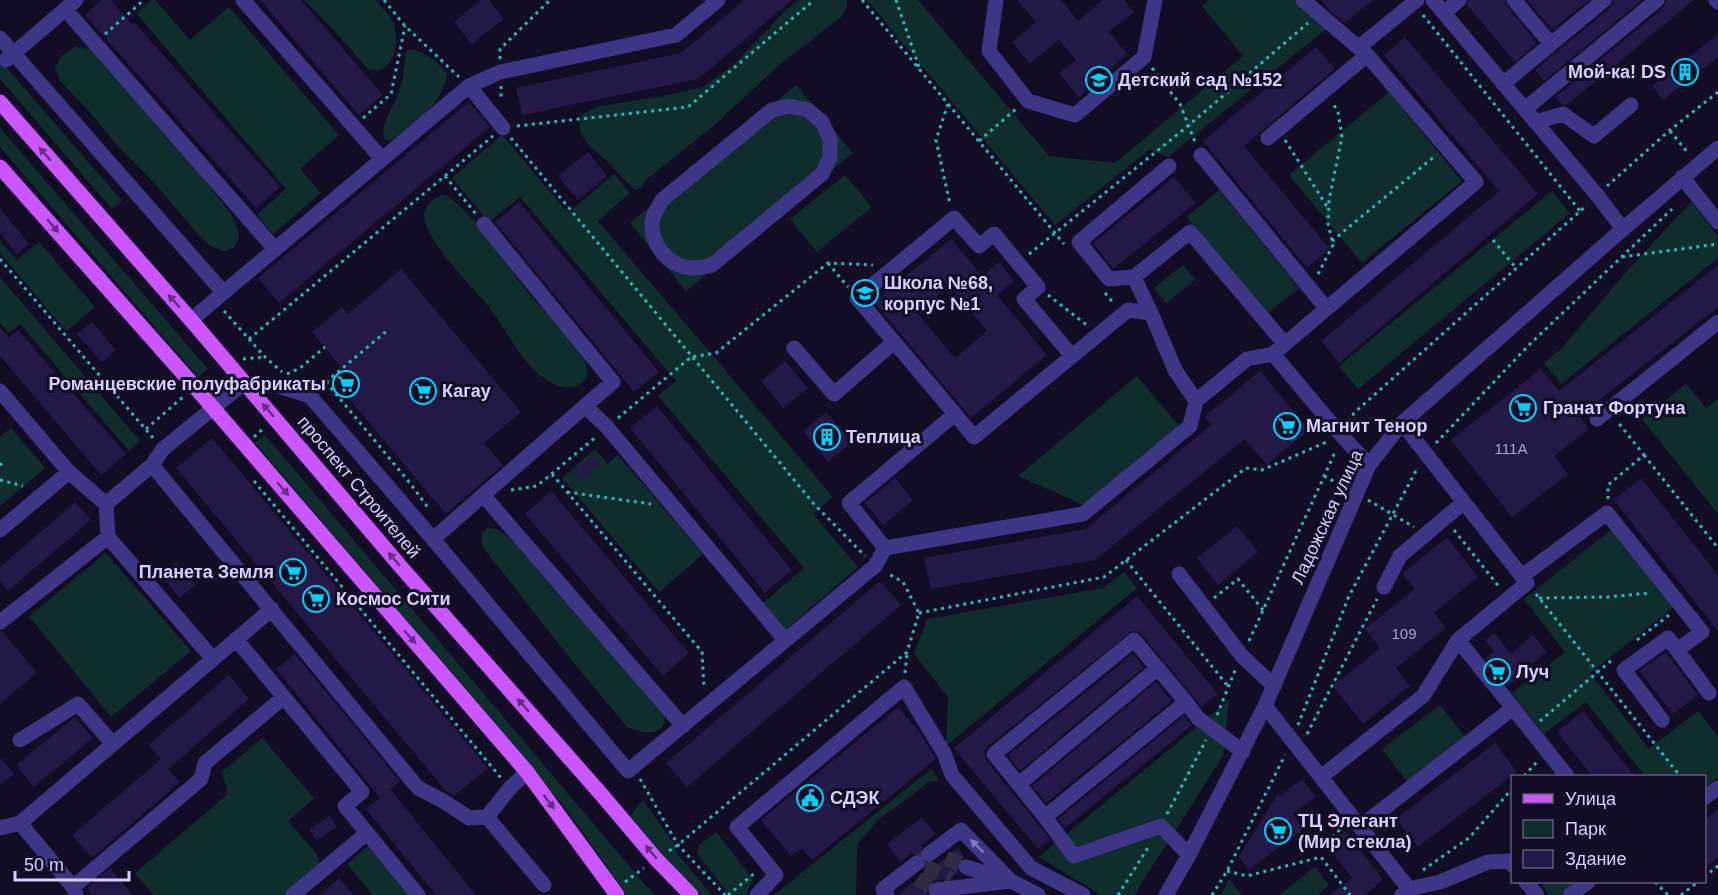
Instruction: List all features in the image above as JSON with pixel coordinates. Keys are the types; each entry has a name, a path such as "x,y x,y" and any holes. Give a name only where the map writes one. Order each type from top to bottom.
{"main road":[{"name":"проспект Строителей","path":"0,102 191,320 408,576 656,859 691,895"},
{"path":"0,166 527,772 617,895"}],"street":[{"path":"243,0 382,159"},
{"path":"191,320 469,86 500,72 676,35 718,0"},
{"path":"996,0 989,51 1028,100 1075,115 1144,57 1155,0"},
{"path":"885,548 1083,514 1190,426 1196,401 1247,359 1278,348 1476,182 1363,51 1303,0"},
{"path":"1433,0 1623,229"},
{"path":"1444,13 1459,0"},
{"path":"1514,0 1551,44"},
{"path":"1579,0 1589,12"},
{"path":"1503,84 1604,0"},
{"path":"1530,116 1657,0"},
{"path":"1273,133 1325,90 1415,2"},
{"path":"10,57 70,4 96,43 275,249"},
{"path":"0,38 10,57 223,292"},
{"path":"469,86 503,128"},
{"path":"1530,116 1563,114 1594,136 1632,105"},
{"path":"790,106 808,110 822,122 830,139 830,157 822,174 712,265 693,268 675,264 661,252 653,235 653,217 662,200 772,110 790,106"},
{"name":"Ладожская улица","path":"1166,895 1243,752 1265,706 1369,465 1402,423 1718,147"},
{"path":"1201,155 1326,308"},
{"path":"1169,166 1079,242 1109,279 1134,276 1190,232 1342,436 1369,465"},
{"path":"1682,177 1710,203 1718,222"},
{"path":"1072,356 1024,299 1038,287 1018,262 994,234 979,246 954,218 857,298 974,437 1128,310 1150,313"},
{"path":"433,539 613,382 484,224"},
{"path":"1134,276 1175,370 1196,401"},
{"path":"1603,414 1718,322"},
{"path":"794,348 834,394 894,342"},
{"path":"106,504 152,465 163,450 244,383 279,386 310,396 628,771 875,566 885,548"},
{"path":"0,391 69,472 106,504 108,537 213,659"},
{"path":"585,406 607,427 784,640"},
{"path":"885,548 849,503 955,414"},
{"path":"1402,423 1525,580"},
{"path":"152,465 418,789 445,802 469,818 487,817 510,788 527,772"},
{"path":"0,530 69,472"},
{"path":"483,495 683,726"},
{"path":"1384,587 1400,556 1464,502"},
{"path":"1321,777 1423,696 1458,640 1525,580 1607,513 1702,632 1677,650"},
{"path":"2,624 108,537"},
{"path":"1179,574 1242,656 1274,686"},
{"path":"0,828 20,823 272,609"},
{"path":"1662,720 1624,670 1668,638 1709,693"},
{"path":"236,639 362,792 345,806 418,895"},
{"path":"1189,855 1161,826 1074,856 994,754 1134,640 1198,718 1243,752"},
{"path":"1458,640 1565,775"},
{"path":"1018,784 1158,668"},
{"path":"757,895 776,875 737,827 904,687 944,753 952,775 1031,868 1083,895"},
{"path":"20,823 75,891 201,779 205,763 284,697"},
{"path":"1045,817 1186,702"},
{"path":"20,740 78,704 113,744"},
{"path":"1265,706 1360,827 1405,892 1440,882 1488,862 1509,861 1511,864"},
{"path":"1360,827 1513,708"},
{"path":"487,817 544,885"},
{"path":"887,895 883,889 924,863 961,830 1011,881"},
{"path":"293,895 367,833"},
{"path":"966,867 1011,881 1038,895"},
{"path":"951,879 1011,881"},
{"path":"936,891 1011,881"},
{"path":"1527,883 1537,895"},
{"path":"1569,895 1587,883"}],"path":[{"path":"96,43 144,0"},
{"path":"384,0 405,26 469,86"},
{"path":"249,340 503,128 688,107 814,0"},
{"path":"862,0 1070,250"},
{"path":"896,0 921,71"},
{"path":"1415,2 1580,211"},
{"path":"1018,262 1188,126 1318,14"},
{"path":"352,127 391,94 405,26"},
{"path":"1144,57 1180,104 1201,155"},
{"path":"1311,288 1333,245 1328,224 1329,200 1342,136 1338,112 1325,90"},
{"path":"979,141 1028,100"},
{"path":"948,104 936,140 954,218"},
{"path":"503,128 814,504 875,566 903,582 919,613 907,652 904,687"},
{"path":"1273,133 1329,210"},
{"path":"1332,240 1446,147"},
{"path":"445,177 484,224"},
{"path":"1493,240 1516,268"},
{"path":"1621,257 1718,244"},
{"path":"0,259 163,450"},
{"path":"828,263 857,298"},
{"path":"483,495 537,486 692,357 716,353 828,263 895,267"},
{"path":"1038,287 1100,333"},
{"path":"1100,287 1123,314"},
{"path":"326,382 388,329"},
{"path":"285,374 300,368 325,347"},
{"path":"345,404 350,400"},
{"path":"1603,414 1644,455 1718,548"},
{"path":"245,445 275,418"},
{"path":"919,613 1104,578 1246,468 1262,470 1342,436"},
{"path":"1607,513 1608,485 1644,455"},
{"path":"0,463 2,466 0,468"},
{"path":"551,474 702,652 704,708"},
{"path":"410,483 416,478"},
{"path":"0,480 23,486"},
{"path":"254,481 384,641 510,788"},
{"path":"567,492 674,507"},
{"path":"1126,560 1228,686"},
{"path":"1204,606 1238,579 1263,610"},
{"path":"1525,580 1678,775"},
{"path":"1299,749 1384,587"},
{"path":"1539,598 1607,597 1669,590"},
{"path":"1634,642 1681,605"},
{"path":"678,845 907,652"},
{"path":"1530,730 1616,657"},
{"path":"1526,775 1546,751"},
{"path":"1405,892 1422,871 1469,838 1511,790"},
{"path":"1227,870 1247,876 1321,856 1350,895"},
{"path":"728,895 767,864"},
{"path":"1706,875 1718,866"},
{"path":"1656,883 1668,895"},
{"path":"1681,895 1697,883"}],"green space":[{"path":"151,0 155,0 190,40 229,7 339,135 300,169 321,193 273,234 257,215 286,189 136,13"},
{"path":"304,0 375,0 394,24 396,46 391,60 382,69 368,69"},
{"path":"799,0 847,0 847,7 841,17 779,65 712,127 647,179 639,189 634,190 581,134 579,126 582,115 596,107 703,87 734,64 786,10"},
{"path":"867,0 918,0 1049,156 1115,163 1243,56 1202,6 1209,0 1296,0 1312,12 1326,29 1168,157 1149,150 1055,225"},
{"path":"75,47 90,49 172,136 230,212 239,232 238,240 233,248 224,251 202,239 157,186 60,81 55,67 61,56"},
{"path":"411,49 426,55 447,73 445,83 426,113 408,130 389,141 384,139 384,126 400,89 406,52"},
{"path":"0,60 122,201 112,209 0,79"},
{"path":"796,85 853,153 686,291 630,223"},
{"path":"1389,92 1462,181 1362,263 1289,175"},
{"path":"0,128 208,369 198,377 0,147"},
{"path":"502,135 568,213 614,174 630,193 598,221 833,497 813,514 858,567 786,629 763,603 804,568 658,396 676,381 520,197 489,222 452,178"},
{"path":"845,175 872,207 817,252 790,219"},
{"path":"1219,190 1299,288 1267,314 1187,217"},
{"path":"1552,191 1570,213 1358,389 1339,366"},
{"path":"441,195 450,198 473,220 532,298 572,340 587,366 587,378 584,381 576,386 563,387 554,384 534,370 490,308 441,251 427,227 424,216 430,203"},
{"path":"1691,202 1718,236 1718,258 1561,384 1544,363 1561,349 1628,270"},
{"path":"0,241 17,260 39,242 95,307 66,331 0,253"},
{"path":"1183,265 1195,280 1166,303 1154,288"},
{"path":"0,277 140,441 129,451 20,324 9,333 0,323"},
{"path":"1137,376 1179,426 1084,505 1018,476"},
{"path":"1686,384 1706,408 1718,399 1718,514 1642,419"},
{"path":"11,428 45,468 0,506 0,437"},
{"path":"265,435 655,895 627,895 564,806 255,443"},
{"path":"595,449 608,464 618,455 703,554 659,592 562,478"},
{"path":"488,528 497,529 510,538 665,714 661,728 647,732 627,727 487,552 483,545 482,533"},
{"path":"1612,529 1674,607 1590,673 1649,749 1698,711 1718,736 1718,777 1706,787 1706,775 1644,775 1586,702 1544,734 1512,693 1565,652 1524,599"},
{"path":"106,553 191,651 111,717 29,616"},
{"path":"1124,572 1137,588 946,746 948,697 914,654 927,619 1103,588"},
{"path":"1229,700 1223,756 1134,895 1101,895 1039,857"},
{"path":"1440,705 1466,738 1408,783 1382,749"},
{"path":"262,738 314,798 288,821 317,854 320,866 286,895 154,895 135,873 228,794 222,772"},
{"path":"931,769 939,780 929,782 878,820 857,845 856,895 774,895"},
{"path":"643,800 673,843 679,856 712,895 701,895 628,819"},
{"path":"716,832 753,879 746,895 730,895 697,854 699,845"},
{"path":"368,846 409,895 373,895 347,864"},
{"path":"1315,867 1329,885 1317,895 1279,895"},
{"path":"1229,879 1242,895 1221,895"},
{"path":"1544,883 1575,883 1559,895 1549,895 1543,886"}],"building":[{"path":"101,0 111,0 132,24 134,22 280,187 256,208 85,15"},
{"path":"260,0 301,0 383,95 359,115"},
{"path":"481,0 489,0 504,19 472,44 454,22"},
{"path":"744,0 792,0 698,79 522,115 516,88 681,53"},
{"path":"1017,0 1061,0 1078,21 1103,0 1124,0 1134,12 1109,32 1127,54 1079,97 1059,73 1076,60 1059,40 1030,64 1012,42 1036,22"},
{"path":"1321,0 1373,0 1345,23"},
{"path":"1469,0 1504,0 1537,43 1515,62 1467,5"},
{"path":"1527,0 1589,0 1552,30"},
{"path":"1614,0 1642,0 1544,81 1535,70 1610,8"},
{"path":"1667,0 1694,0 1567,105 1562,104 1555,97 1663,8"},
{"name":"Мой-ка! DS","path":"1718,34 1718,57 1663,100 1652,86"},
{"path":"1405,37 1538,194 1339,363 1321,341 1499,191 1384,55"},
{"path":"1316,47 1335,69 1244,146 1330,249 1307,268 1203,141"},
{"path":"469,102 490,127 279,303 258,278"},
{"path":"588,152 607,176 578,200 558,176"},
{"path":"1174,177 1196,203 1113,269 1093,243"},
{"path":"519,202 659,372 634,392 495,222"},
{"path":"0,208 29,244 17,254 0,233"},
{"path":"951,239 982,276 999,262 1014,281 997,295 1047,355 971,418 874,302","holes":["950,286 987,331 955,358 917,313"]},
{"path":"1718,265 1718,307 1579,416 1589,429 1554,456 1568,474 1512,517 1451,440 1541,369 1559,391"},
{"name":"Кагау","path":"401,269 521,412 484,443 503,465 446,514 334,381 345,372 312,332 342,307 348,314"},
{"path":"92,322 116,350 102,362 77,334"},
{"path":"0,328 9,338 18,330 126,454 101,475 0,356"},
{"path":"785,361 808,388 783,408 761,381"},
{"path":"1260,371 1309,430 1267,465 1245,439 1095,560 931,589 924,558 1086,529 1211,425 1204,417"},
{"path":"657,406 792,570 765,593 630,428"},
{"name":"Теплица","path":"826,412 852,442 828,462 803,431"},
{"name":"Космос Сити","path":"212,438 488,768 454,796 446,791 176,468"},
{"path":"593,455 600,464 579,481 572,472"},
{"path":"895,478 913,500 883,525 865,503"},
{"path":"1641,478 1718,575 1718,631 1614,500"},
{"path":"551,491 689,653 663,676 525,514"},
{"path":"75,502 91,520 8,591 0,581 0,567"},
{"path":"1237,526 1258,552 1218,585 1197,558"},
{"path":"1447,538 1478,577 1434,613 1446,628 1396,668 1410,686 1363,724 1333,686 1380,648 1365,629 1415,589 1402,573"},
{"path":"176,562 195,585 180,598 160,575"},
{"path":"880,581 901,605 687,787 666,763"},
{"path":"1137,596 1218,694 1202,707 1141,634 1132,631 988,746 985,751 986,760 1050,839 1038,849 954,748"},
{"path":"2,631 37,673 0,704 0,632"},
{"path":"1494,633 1511,654 1533,635 1547,652 1508,686 1485,658 1494,652 1485,640"},
{"path":"1666,652 1698,695 1673,714 1639,671"},
{"path":"295,654 400,781 390,789 476,895 436,895 366,809 380,798 276,669"},
{"path":"1133,654 1144,667 1020,771 1008,755"},
{"path":"229,675 249,699 168,769 180,782 92,858 72,835 161,759 148,745"},
{"path":"1156,682 1172,701 1046,803 1032,786"},
{"path":"898,707 921,734 936,759 812,860 802,848 791,856 761,820"},
{"path":"1583,711 1633,775 1591,775 1557,732"},
{"path":"1184,716 1192,725 1065,828 1058,819"},
{"path":"75,717 93,738 34,787 16,765"},
{"path":"1495,743 1517,772 1418,847 1396,819"},
{"path":"0,757 14,774 0,785"},
{"name":"ТЦ Элегант (Мир стекла)","path":"1302,779 1316,797 1293,814 1304,829 1249,870 1239,857 1241,853 1278,794 1280,796"},
{"path":"1718,809 1718,857 1706,866 1706,818"},
{"path":"330,816 337,827 316,840 309,829"},
{"path":"922,817 936,834 921,845 923,847 919,854 910,854 901,862 887,844"},
{"path":"1346,831 1383,880 1364,895 1330,895 1352,878 1327,846"},
{"path":"958,848 965,857 959,860 958,873 951,878 931,882 927,887 928,895 897,895 925,873 923,871 927,863 935,862 937,865"},
{"path":"110,868 133,895 92,895 87,888"},
{"path":"339,878 354,895 320,895"}],"tunnel":[{"path":"928,855 917,863 951,879"},
{"path":"946,858 966,867"},
{"path":"917,879 936,890"}],"place":[{"name":"Мой-ка! DS","path":"1685,72"},
{"name":"Детский сад №152","path":"1099,80"},
{"name":"Школа №68, корпус №1","path":"865,293"},
{"name":"Романцевские полуфабрикаты","path":"346,384"},
{"name":"Кагау","path":"423,391"},
{"name":"Гранат Фортуна","path":"1523,408"},
{"name":"Магнит Тенор","path":"1287,426"},
{"name":"Теплица","path":"827,437"},
{"name":"Планета Земля","path":"293,572"},
{"name":"Космос Сити","path":"316,599"},
{"name":"Луч","path":"1497,672"},
{"name":"СДЭК","path":"810,798"},
{"name":"ТЦ Элегант (Мир стекла)","path":"1278,831"}]}
